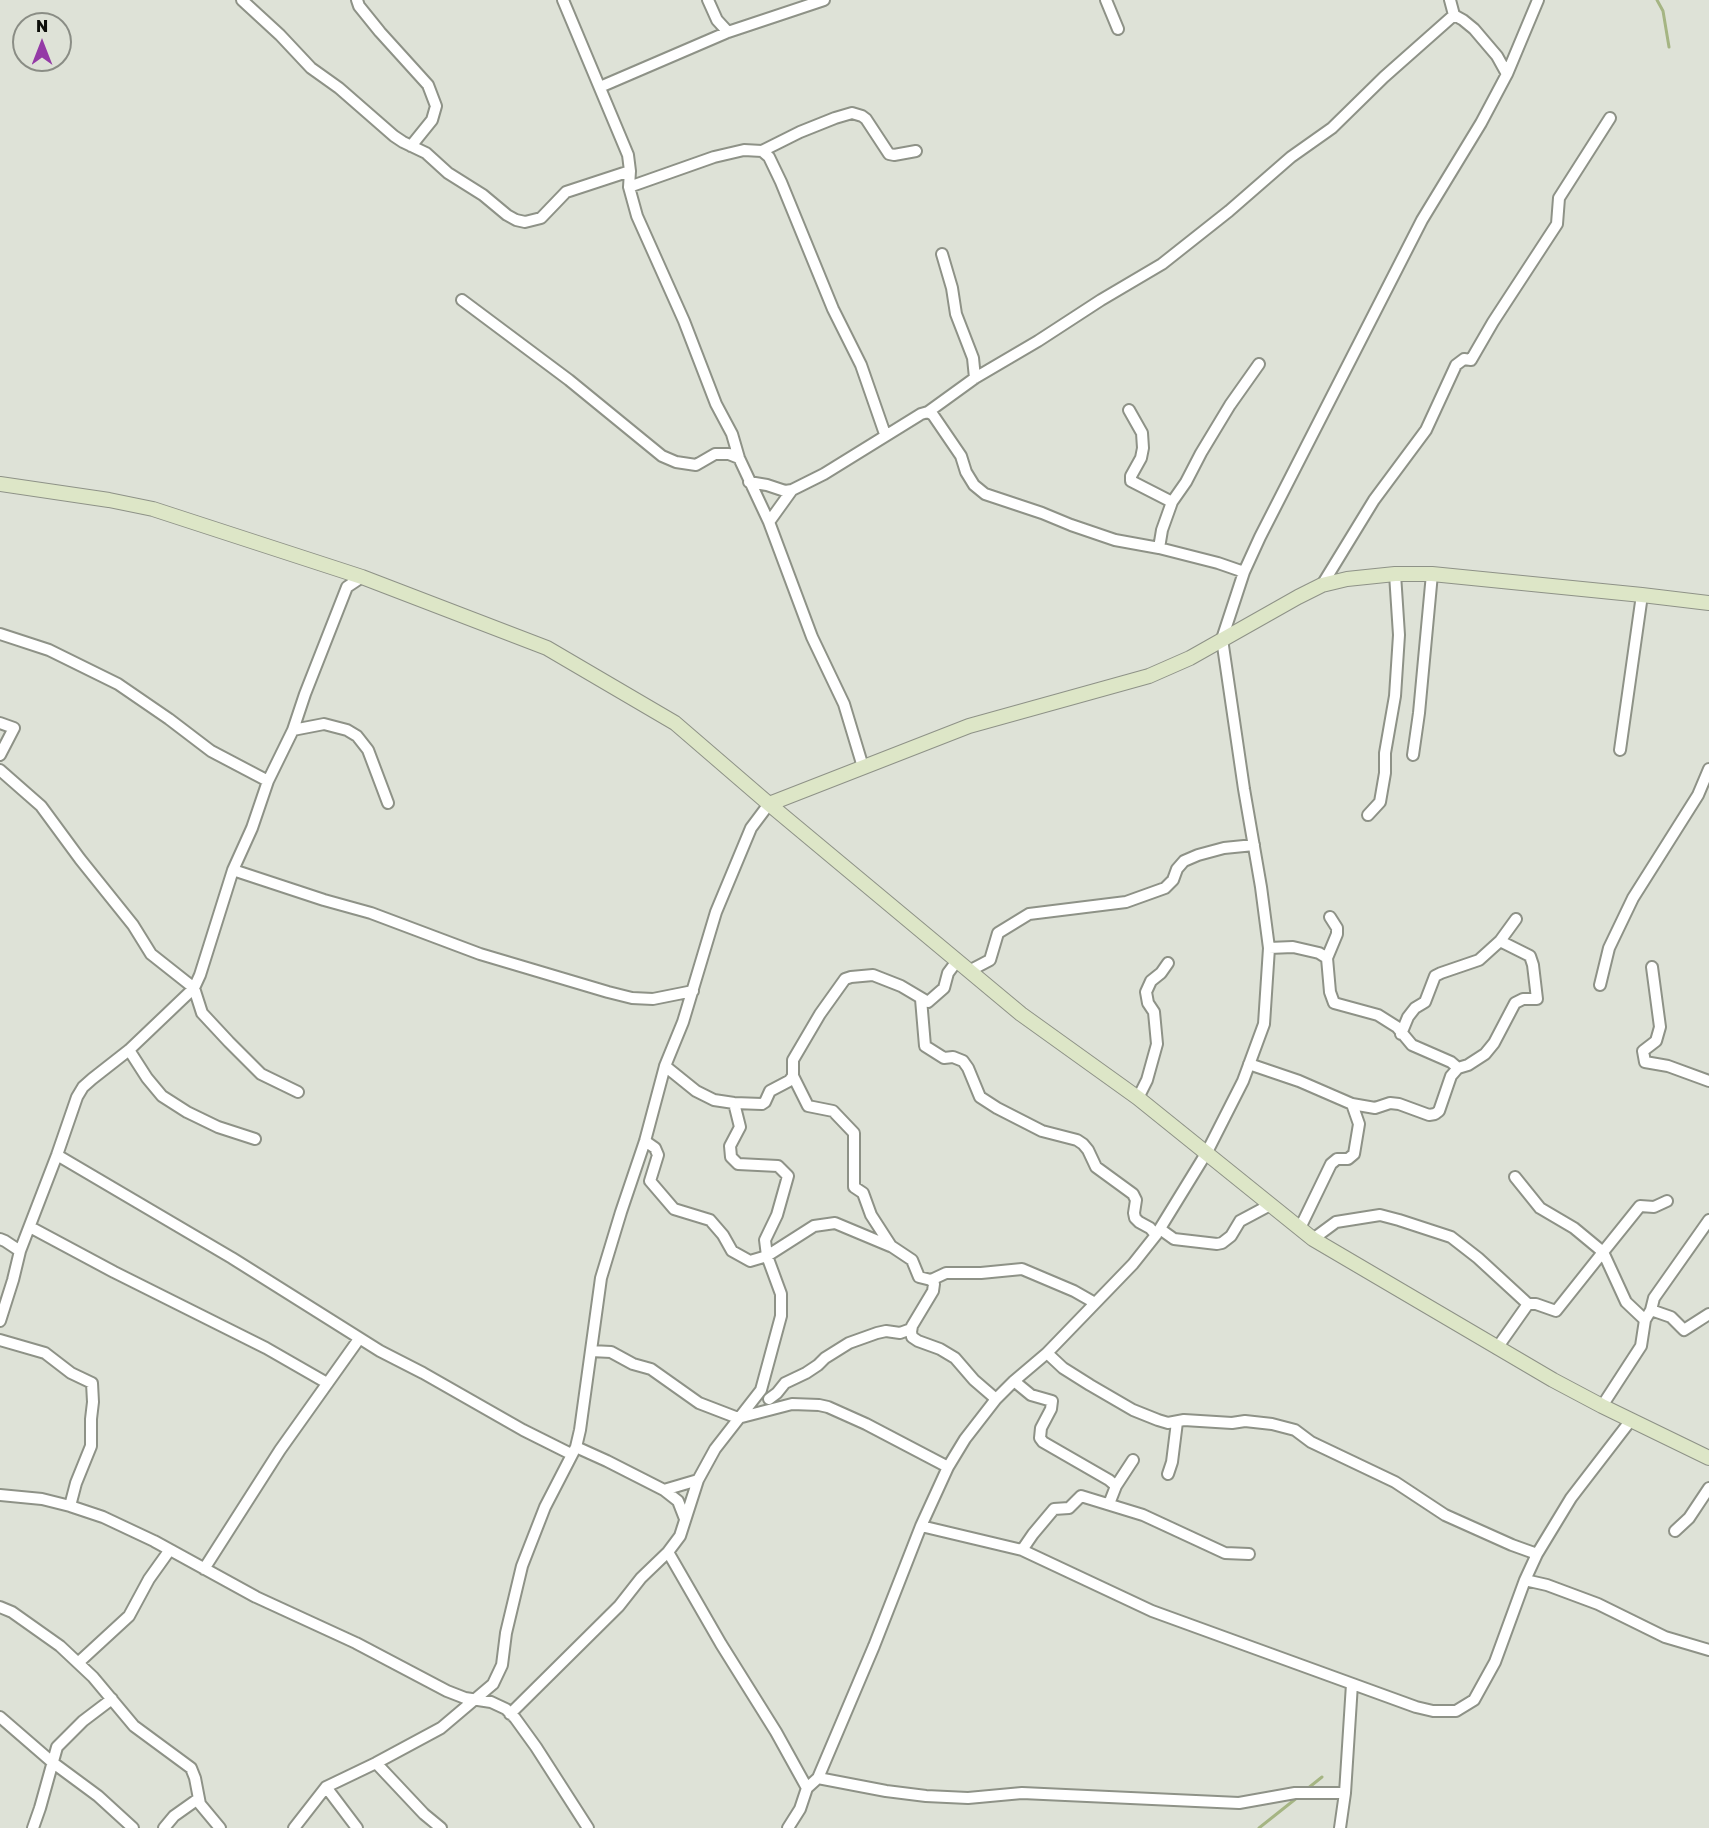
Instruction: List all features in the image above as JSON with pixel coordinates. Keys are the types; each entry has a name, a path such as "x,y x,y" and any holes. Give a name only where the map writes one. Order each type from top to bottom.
{"main road":[{"path":"0,484 153,509 362,577 547,648 675,723 1021,1014 1138,1098 1313,1239 1497,1348 1602,1406 1709,1458"},
{"path":"769,804 969,726 1149,676 1190,658 1322,585 1347,579 1395,574 1432,574 1709,603"}],"street":[{"path":"242,0 311,68 339,88 394,136 426,153 448,173 483,195 507,215 525,222 541,218 566,192 630,171"},
{"path":"357,0 359,6 380,32 428,85 432,95 436,106 432,120 411,146"},
{"path":"563,0 628,155 629,187 637,216 684,321 716,404 732,434 749,482 769,522 812,637 844,704 863,767"},
{"path":"708,0 717,20 728,32"},
{"path":"600,87 721,39 728,32 824,0"},
{"path":"1106,0 1118,29"},
{"path":"1450,0 1454,15 1474,29 1497,56 1507,74"},
{"path":"788,1828 800,1809 807,1788 818,1778 874,1646 921,1526 948,1467 996,1399 1047,1353 1133,1264 1158,1232 1207,1152 1243,1081 1264,1024 1269,948 1222,639 1244,572 1260,537 1422,220 1481,123 1507,74 1538,0"},
{"path":"749,482 785,491 792,490 824,474 885,434 928,412 975,378 1162,264 1229,211 1291,157 1332,128 1384,76 1454,15"},
{"path":"629,187 714,157 744,150 762,151 800,132 852,113 866,119 889,154 916,151"},
{"path":"1322,585 1374,500 1426,430 1456,365 1464,359 1471,360 1557,224 1560,198 1610,118"},
{"path":"762,151 769,158 781,182 833,309 861,365 885,434"},
{"path":"942,254 952,288 956,314 973,358 975,378"},
{"path":"462,300 569,380 662,456 676,462 696,465 715,454 729,454 739,458"},
{"path":"1159,548 1162,530 1172,502 1230,405 1258,364"},
{"path":"1129,410 1143,433 1143,448 1131,481 1172,502"},
{"path":"928,412 933,415 961,456 974,485 986,494 1115,540 1159,548 1244,572"},
{"path":"769,522 792,490"},
{"path":"1368,815 1380,802 1385,774 1385,753 1395,696 1399,635 1395,574"},
{"path":"1413,755 1432,574"},
{"path":"0,1321 20,1251 77,1097 83,1087 129,1050 194,988 233,870 252,828 268,781 293,730 347,587 362,577"},
{"path":"1620,750 1642,595"},
{"path":"0,634 50,650 118,684 211,751 268,781"},
{"path":"0,723 14,728 0,755"},
{"path":"293,730 324,724 347,730 357,736 368,750 388,803"},
{"path":"1600,985 1609,948 1633,898 1698,795 1709,769"},
{"path":"0,770 40,806 133,925 151,954 194,988 202,1013 261,1074 298,1092"},
{"path":"294,1828 326,1787 441,1728 493,1684 502,1665 506,1634 522,1566 545,1507 573,1450 585,1403 601,1278 645,1141 665,1066 683,1022 716,912 751,828 769,804"},
{"path":"969,971 990,960 998,933 1029,914 1126,902 1165,888 1173,880 1177,869 1184,861 1224,848 1254,845"},
{"path":"233,870 371,913 480,954 608,992 632,998 653,999 693,991"},
{"path":"1330,916 1335,923 1337,934 1327,958 1330,992 1334,1003 1378,1015 1396,1027 1412,1046 1451,1062 1458,1068"},
{"path":"1401,1034 1414,1008 1425,1002 1435,976 1479,960 1500,941 1516,920"},
{"path":"1249,1064 1299,1081 1352,1104 1375,1108 1390,1103 1429,1115 1435,1114 1439,1111 1451,1076 1458,1068 1468,1065 1485,1054 1494,1043 1515,1003 1523,999 1537,999 1530,956 1500,941"},
{"path":"1269,948 1293,947 1319,953 1327,958"},
{"path":"891,1246 871,1215 863,1193 854,1187 854,1133 833,1111 808,1106 793,1076 793,1060 816,1020 845,979 873,975 901,986 928,1002 944,988 948,973 957,961"},
{"path":"1138,1098 1147,1080 1157,1044 1154,1012 1148,1003 1146,992 1151,981 1168,963"},
{"path":"1652,967 1660,1027 1656,1041 1643,1051 1645,1062 1668,1066 1709,1081"},
{"path":"921,999 925,1046 944,1058 953,1057 963,1061 980,1096 997,1108 1041,1131 1077,1140 1083,1144 1096,1167 1133,1194 1136,1200 1135,1218 1139,1222 1174,1239 1217,1244 1231,1236 1240,1221 1270,1205"},
{"path":"129,1050 162,1096 218,1127 255,1139"},
{"path":"665,1066 696,1091 714,1100 734,1103 762,1104 770,1091 789,1081 793,1076"},
{"path":"510,1714 619,1606 641,1578 668,1552 680,1536 698,1480 715,1449 760,1390 781,1316 781,1294 767,1256 765,1240 777,1215 788,1176 778,1166 738,1164 731,1157 730,1146 740,1126 734,1103"},
{"path":"1300,1228 1331,1164 1337,1159 1348,1159 1354,1154 1359,1124 1352,1104"},
{"path":"645,1141 655,1148 658,1155 650,1181 674,1209 710,1220 723,1235 732,1251 750,1261 767,1256 814,1226 835,1223 891,1246 912,1260 919,1277 931,1280 946,1273 981,1273 1022,1269 1074,1291 1095,1303"},
{"path":"57,1155 232,1258 359,1339 523,1430 608,1461 663,1490 678,1501 685,1519"},
{"path":"1515,1177 1540,1208 1574,1228 1603,1252 1615,1283 1626,1302 1648,1315 1671,1317 1684,1330 1709,1314"},
{"path":"1313,1239 1336,1222 1380,1215 1451,1237 1478,1258 1528,1304 1556,1311 1641,1206 1654,1207 1667,1201"},
{"path":"1602,1406 1641,1346 1654,1298 1709,1220"},
{"path":"30,1227 266,1348 327,1383"},
{"path":"0,1239 20,1251"},
{"path":"931,1280 934,1289 911,1329 912,1337 955,1358 974,1380 996,1399"},
{"path":"1497,1348 1528,1304"},
{"path":"770,1399 785,1383 806,1373 849,1343 877,1333 886,1331 900,1333 911,1329"},
{"path":"204,1569 280,1450 359,1339"},
{"path":"0,1340 45,1353 71,1373 92,1383 91,1446 76,1483 70,1506"},
{"path":"591,1351 611,1352 633,1364 651,1370 699,1403 738,1418 792,1404 828,1407 948,1467"},
{"path":"1047,1353 1063,1368 1133,1410 1158,1420 1168,1423 1185,1420 1245,1421 1272,1424 1295,1430 1311,1442 1395,1482 1445,1515 1537,1554"},
{"path":"1014,1381 1031,1395 1052,1401 1051,1409 1041,1428 1040,1438 1116,1486"},
{"path":"760,1390 770,1399 776,1409"},
{"path":"921,1526 1022,1550 1152,1611 1416,1707 1433,1711 1456,1711 1474,1700 1495,1662 1537,1554 1571,1498 1631,1420"},
{"path":"1168,1474 1172,1462 1177,1422"},
{"path":"1109,1504 1116,1486 1133,1460"},
{"path":"663,1490 698,1480"},
{"path":"1675,1531 1689,1518 1709,1488"},
{"path":"0,1495 42,1499 103,1517 154,1541 256,1597 356,1643 447,1691 465,1698 491,1702 510,1714 536,1747 588,1828"},
{"path":"1022,1550 1054,1509 1069,1508 1081,1496 1143,1515 1225,1553 1249,1554"},
{"path":"79,1662 129,1616 169,1551"},
{"path":"668,1552 807,1788"},
{"path":"1525,1580 1557,1588 1598,1604 1665,1637 1709,1650"},
{"path":"0,1607 12,1612 37,1629 79,1662 134,1726 191,1768 202,1809 220,1828"},
{"path":"1340,1828 1345,1793 1352,1684"},
{"path":"33,1828 57,1747 83,1721 112,1699"},
{"path":"0,1717 134,1828"},
{"path":"376,1763 424,1814 441,1828"},
{"path":"818,1778 886,1791 968,1798 1022,1793 1239,1803 1295,1793 1345,1793"},
{"path":"326,1787 357,1828"},
{"path":"164,1828 174,1816 198,1799"}],"waterway":[{"path":"1657,0 1663,11 1669,47"},
{"path":"1307,1789 1322,1777"},
{"path":"1259,1828 1298,1797"}]}
